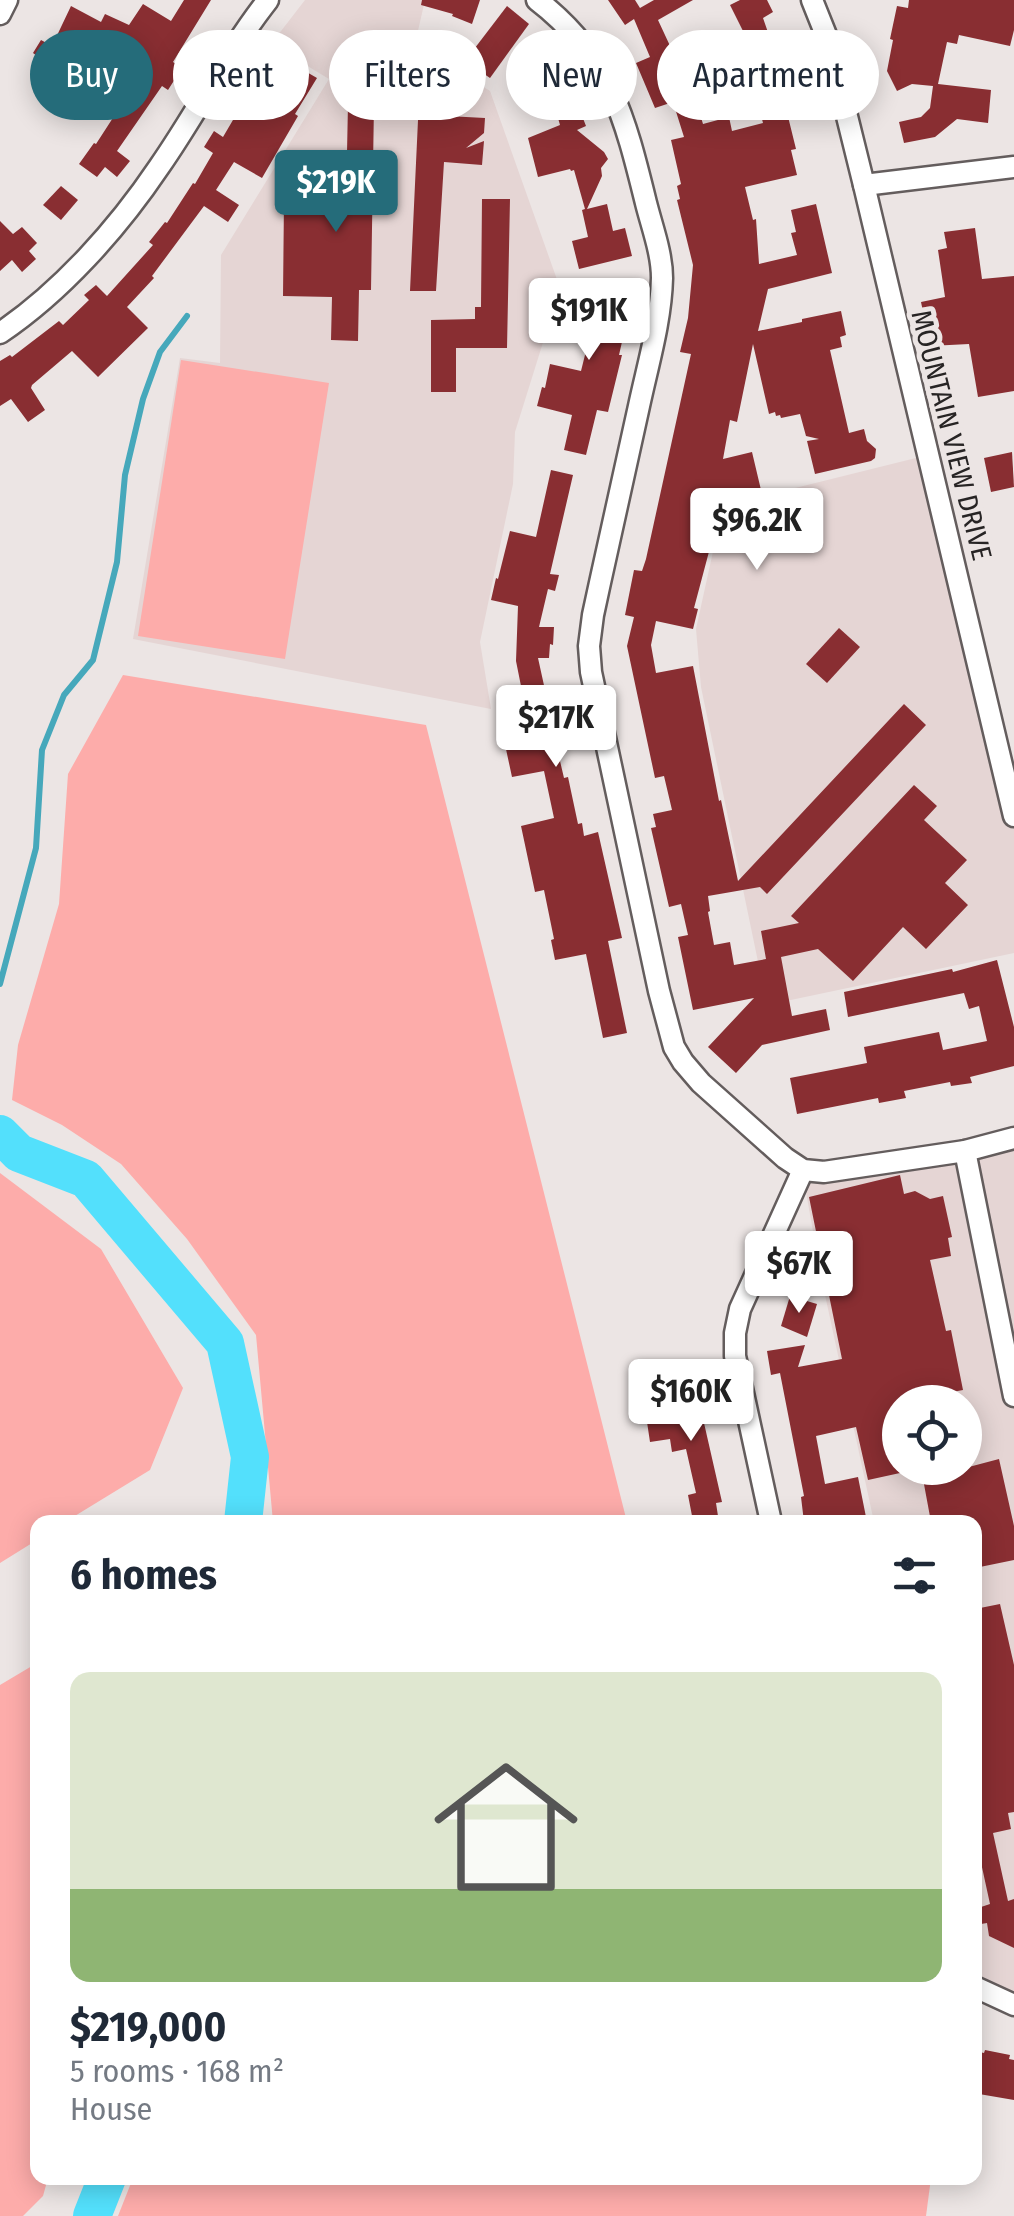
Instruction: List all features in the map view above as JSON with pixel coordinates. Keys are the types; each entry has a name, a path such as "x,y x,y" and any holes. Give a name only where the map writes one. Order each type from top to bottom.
{"street":[{"path":"0,14 8,0"},
{"path":"0,333 63,282 122,216 158,170 268,0"},
{"path":"537,0 590,52 610,86 627,125 662,273 657,324 589,646 591,672 668,1033 682,1062 701,1082 803,1170 824,1172 965,1151 1014,1138"},
{"name":"MOUNTAIN VIEW DRIVE","path":"812,0 826,36 864,184 1014,816"},
{"path":"864,184 1014,167"},
{"path":"965,1151 1014,1396"},
{"path":"770,1515 736,1356 736,1333 745,1296 803,1170"},
{"path":"982,1991 1014,2006"}],"shaded area":[{"path":"305,0 425,0 418,30 329,30 329,79 309,67 309,30 282,30"},
{"path":"329,79 329,120 486,120 486,88 490,91 560,288 515,432 513,484 480,642 491,709 133,639 180,358 220,363 221,255 304,120 309,120 309,112"},
{"path":"181,360 329,383 285,659 138,636"},
{"path":"928,455 1014,811 1014,953 767,1005 701,687 696,629 723,506"},
{"path":"123,675 426,725 625,1515 272,1515 256,1335 187,1239 121,1164 62,1125 12,1100 18,1045 59,904 68,774"},
{"path":"1014,1138 1014,2007 982,1992 982,1515 872,1515 802,1170"},
{"path":"0,1173 101,1249 183,1388 150,1470 76,1515 30,1515 30,1544 0,1563"},
{"path":"30,1667 30,2185 46,2185 43,2196 23,2216 0,2216 0,1685"},
{"path":"130,2185 930,2185 926,2216 118,2216"}],"building":[{"path":"184,0 211,0 193,30 173,30 173,82 168,90 162,86 153,99 153,30 60,30 71,6 101,22 105,14 129,25 143,4 171,21"},
{"path":"422,0 480,0 472,24 421,5"},
{"path":"608,0 635,0 640,8 654,0 693,0 658,20 663,30 657,30 657,107 637,65 650,57 634,19 625,25"},
{"path":"740,0 767,0 773,12 763,18 767,30 742,30 730,5"},
{"path":"909,0 1014,0 1010,46 959,35 957,44 947,42 938,84 991,90 988,123 957,119 935,137 904,143 899,122 921,117 930,108 933,86 912,84 897,91 887,71 897,6 908,8"},
{"path":"507,6 529,24 525,30 506,30 506,56 490,78 486,75 486,34"},
{"path":"309,73 317,78 309,91"},
{"path":"112,120 138,120 117,151 130,161 117,177 105,167 97,177 79,164"},
{"path":"233,120 296,120 262,178 234,162 216,190 239,205 228,222 204,206 154,278 127,307 148,328 98,377 72,351 32,385 45,410 28,422 11,399 0,406 0,361 12,357 59,321 63,325 89,300 84,295 96,285 107,296 153,245 149,242 195,184 213,153 204,147 214,131 223,137"},
{"path":"348,120 374,120 371,290 359,290 358,341 331,340 332,297 283,296 284,200 346,201"},
{"path":"418,120 485,120 484,133 466,148 484,141 482,165 444,162 436,291 410,291"},
{"path":"559,120 584,120 586,126 577,130 608,159 587,209 607,204 613,231 625,228 632,256 579,269 572,241 588,237 574,170 538,177 528,138 560,125"},
{"path":"679,120 702,120 703,124 730,120 732,131 763,123 762,120 789,120 797,175 745,187 753,220 756,219 759,264 797,255 791,233 796,232 791,210 816,204 832,273 768,289 758,331 841,311 846,335 840,337 842,347 830,350 849,433 864,429 867,441 876,449 871,461 815,474 807,441 819,439 806,436 800,414 781,418 775,412 769,414 753,344 737,422 730,420 723,459 752,452 761,490 723,499 694,608 698,609 693,629 656,621 651,645 656,673 693,666 738,881 904,704 926,725 767,894 760,887 708,896 714,945 730,942 734,965 766,959 761,931 799,923 791,916 914,785 937,806 924,820 967,860 945,883 968,905 926,949 903,927 853,981 818,949 781,957 792,1016 826,1009 830,1030 762,1045 736,1073 708,1047 754,998 693,1010 678,937 688,935 681,904 669,907 651,828 656,827 653,814 672,810 664,776 655,778 627,646 634,617 625,615 634,570 642,571 646,559 691,354 680,352 693,265 677,200 677,186 681,184 671,140 684,137"},
{"path":"61,186 78,200 61,220 43,205"},
{"path":"482,199 510,199 507,348 456,348 456,392 431,392 431,320 475,319 475,307 481,307"},
{"path":"0,221 13,234 22,227 37,243 29,251 36,259 22,272 12,260 0,271"},
{"path":"975,228 982,279 1014,276 1014,391 978,397 969,344 930,346 921,302 945,297 938,250 947,248 944,232"},
{"path":"582,285 636,296 630,321 627,320 608,412 597,410 586,455 564,450 572,415 537,406 550,364 581,371 593,323 558,316 563,294 586,299"},
{"path":"1012,452 1014,487 991,492 984,458"},
{"path":"551,470 573,475 550,574 559,575 555,591 548,589 539,627 554,627 553,645 550,644 549,658 538,658 547,699 557,697 567,742 556,744 564,778 568,777 584,836 598,832 622,938 608,941 627,1033 603,1038 586,954 555,960 544,890 535,892 521,826 554,818 544,771 512,777 498,712 525,706 516,661 518,606 491,600 510,531 536,537"},
{"path":"839,628 860,647 827,683 806,664"},
{"path":"997,960 1014,1027 1014,1066 970,1077 972,1083 951,1086 950,1082 904,1091 906,1098 879,1103 878,1098 797,1114 790,1078 867,1063 864,1047 939,1032 943,1050 987,1041 979,1006 969,1009 964,993 848,1017 844,992"},
{"path":"900,1175 904,1194 915,1191 930,1199 943,1196 952,1237 948,1238 951,1256 930,1260 962,1385 882,1385 882,1477 868,1480 856,1427 816,1436 825,1484 858,1477 866,1515 803,1515 804,1496 780,1373 771,1375 767,1351 805,1345 798,1367 842,1359 809,1197"},
{"path":"790,1296 817,1304 807,1337 781,1326"},
{"path":"700,1380 708,1423 704,1423 722,1502 716,1503 718,1515 692,1515 688,1495 696,1493 686,1449 672,1452 670,1439 650,1442 647,1422 671,1418 665,1387"},
{"path":"999,1459 1014,1526 1014,1560 982,1567 982,1515 930,1515 924,1485 982,1485 982,1464"},
{"path":"1000,1604 1014,1665 1014,1812 1008,1813 1011,1829 993,1833 1008,1901 1014,1899 1014,1948 989,1936 987,1923 982,1924 982,1907 990,1904 982,1867 982,1608"},
{"path":"985,2050 1010,2055 1009,2059 1014,2060 1014,2100 982,2095"}],"waterway":[{"path":"0,984 36,848 42,750 64,695 93,660 117,562 125,475 143,399 160,352 187,316"},
{"path":"0,1134 19,1153 86,1179 225,1343 250,1457 244,1515"},
{"path":"92,2216 104,2185"}]}
